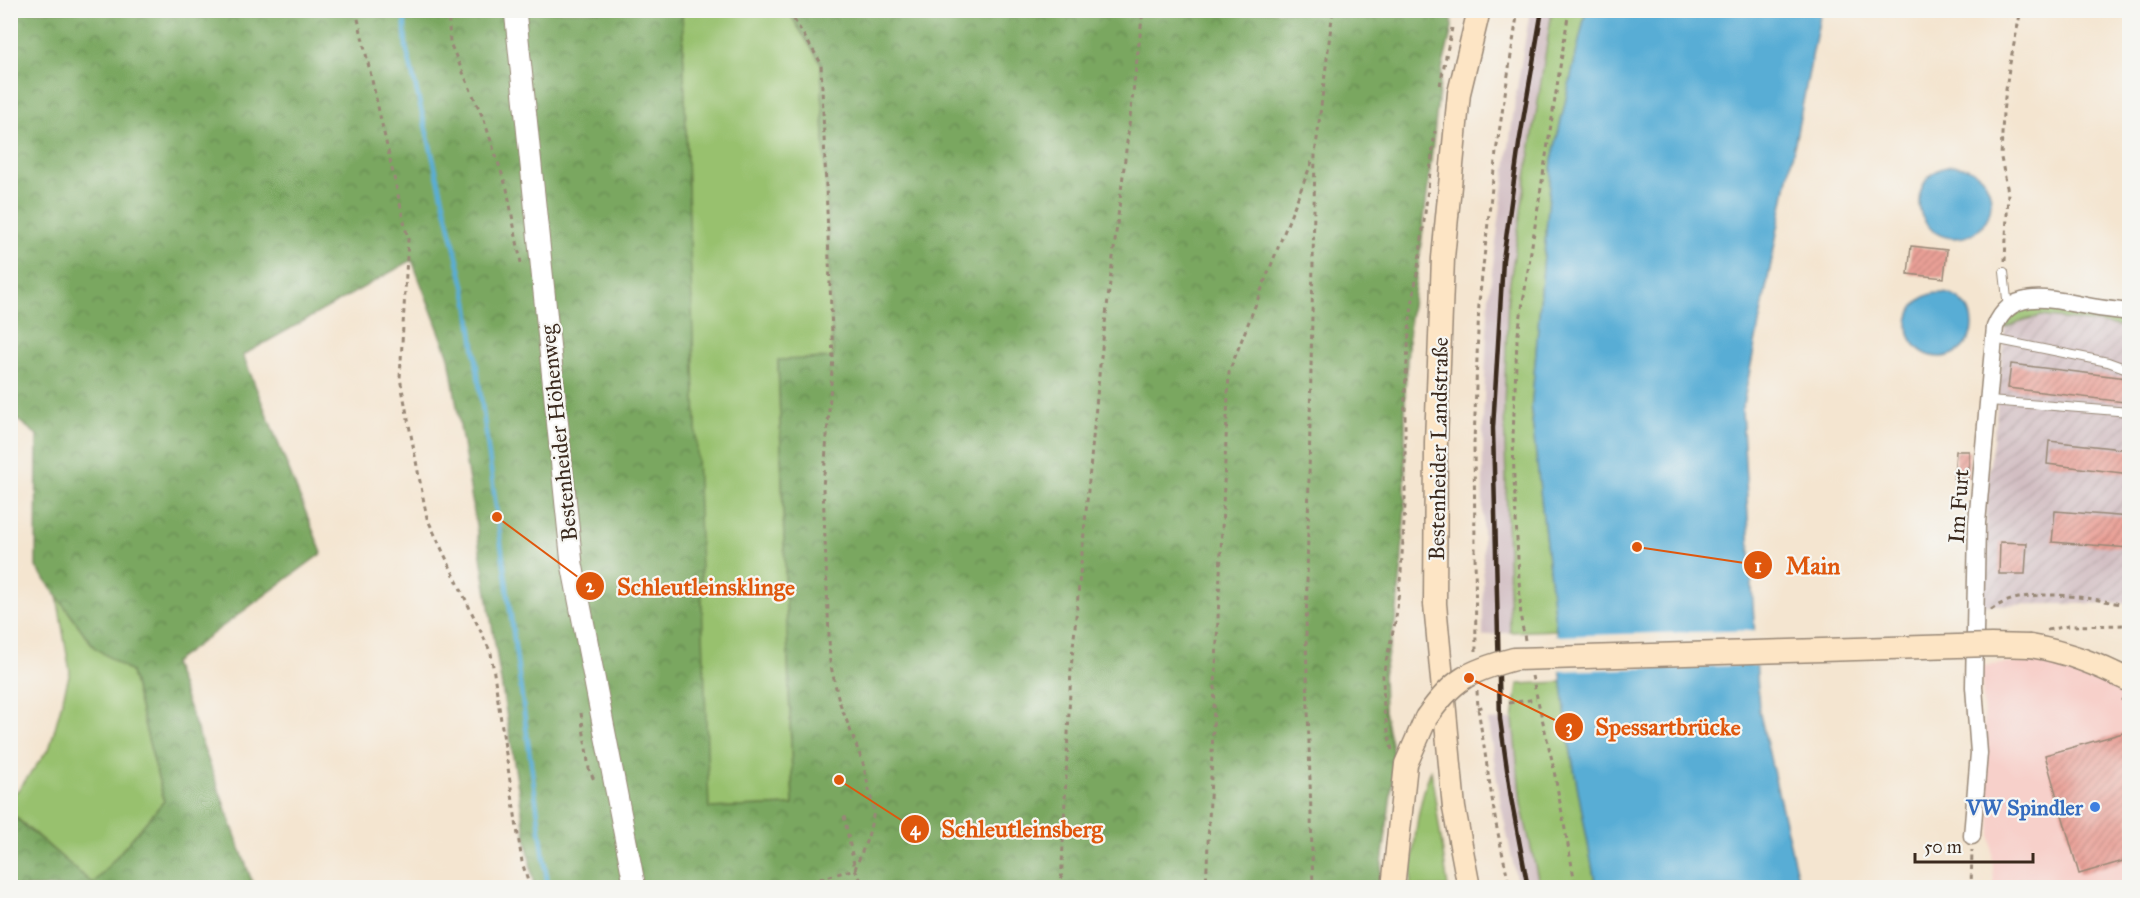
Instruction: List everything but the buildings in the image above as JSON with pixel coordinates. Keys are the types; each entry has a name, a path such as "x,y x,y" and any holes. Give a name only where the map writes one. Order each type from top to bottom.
{"main road":[{"name":"Bestenheider Landstraße","path":"1469,888 1454,808 1436,604 1436,442 1443,258 1459,93 1479,10"},
{"path":"1393,888 1406,764 1425,718 1453,684 1488,666 1514,659 1991,645 2035,638 2098,664 2130,681"}],"street":[{"name":"Bestenheider Höhenweg","path":"515,10 572,564 635,888"},
{"path":"2008,308 2020,301 2035,298 2130,312"},
{"name":"Im Furt","path":"1972,836 1979,753 1974,687 1977,523 1994,339 1999,318 2008,308"}],"lane":[{"path":"2004,272 2008,308"},
{"path":"1994,339 2108,362 2130,370"},
{"path":"1989,400 2130,412"}],"path":[{"path":"356,10 408,239 400,378 427,518 491,653 522,862 530,888"},
{"path":"788,10 821,63 833,358 823,488 830,662 839,701 863,763 874,812 868,837 855,869"},
{"path":"1061,888 1072,657 1100,365 1143,10"},
{"path":"1313,888 1305,637 1315,155 1333,10"},
{"path":"1477,661 1474,443 1479,302 1496,152 1518,10"},
{"path":"1525,642 1521,619 1514,479 1513,436 1517,340 1569,10"},
{"path":"2004,272 2008,192 2001,158 2003,112 2021,10"},
{"path":"1440,86 1452,28"},
{"path":"1406,764 1395,762 1392,753 1384,711 1383,675 1396,618 1401,572 1405,505 1405,390 1410,319 1436,120"},
{"path":"1206,888 1229,372 1315,155"},
{"path":"1975,622 1998,605 2027,595 2091,598 2130,606"},
{"path":"2035,638 2068,626 2130,625"},
{"path":"1532,676 1552,760 1576,888"},
{"path":"1477,684 1478,708 1510,888"},
{"path":"1509,703 1536,699"},
{"path":"1478,708 1486,706"},
{"path":"844,816 855,869 865,888"},
{"path":"1971,888 1972,836"},
{"path":"767,888 790,887 855,869"}],"shaded area":[{"path":"1530,11 1552,11 1508,295 1504,406 1510,632 1483,636 1483,418 1489,295 1516,94"},
{"path":"2041,316 2129,327 2129,603 1982,605 1988,479 2005,328"},
{"path":"2055,659 2099,676 2129,693 2129,887 1994,887 1981,666"},
{"path":"1513,719 1521,804 1540,887 1518,887 1501,805 1488,721"}],"green space":[{"path":"11,11 682,11 709,808 793,805 778,360 833,358 821,63 788,11 1451,11 1452,28 1441,74 1410,319 1405,390 1405,505 1401,572 1396,618 1383,675 1384,711 1395,762 1379,887 534,887 449,357 412,260 243,355 322,553 173,663 254,887 11,887 10,813 93,884 164,801 131,672 94,647 36,567 37,435 10,414"},
{"path":"682,11 788,11 821,63 833,358 778,361 793,805 708,808"},
{"path":"1552,11 1586,11 1552,160 1531,411 1556,630 1510,632 1504,406 1508,295"},
{"path":"2032,306 2129,320 2129,327 2041,316 2005,328 2015,313"},
{"path":"57,596 94,647 131,672 164,801 93,884 11,813 10,797 19,789 50,747 70,672"},
{"path":"1562,682 1568,736 1596,887 1540,887 1521,804 1513,719 1518,684"},
{"path":"1431,770 1448,887 1410,887 1419,813"}],"water":[{"path":"1586,11 1821,11 1742,410 1759,710 1800,887 1596,887 1568,736 1531,411 1552,160"},
{"path":"1955,166 1975,172 1985,182 1991,202 1985,222 1975,232 1955,238 1935,232 1925,222 1919,202 1925,182 1935,172"},
{"path":"1940,293 1952,295 1963,302 1970,313 1972,325 1970,337 1963,348 1952,355 1940,357 1928,355 1917,348 1910,337 1908,325 1910,313 1917,302 1928,295"}],"pier":[{"path":"1758,630 1760,665 1558,671 1554,636"}],"waterway":[{"path":"404,10 406,47 468,302 548,888"}],"railway":[{"path":"1528,888 1511,798 1500,719 1493,428 1503,260 1519,144 1542,10"}],"place":[{"name":"Schleutleinsklinge","path":"497,517"},
{"name":"Main","path":"1637,547"},
{"name":"Spessartbrücke","path":"1469,678"},
{"name":"Schleutleinsberg","path":"839,780"},
{"name":"VW Spindler","path":"2095,807"}]}
